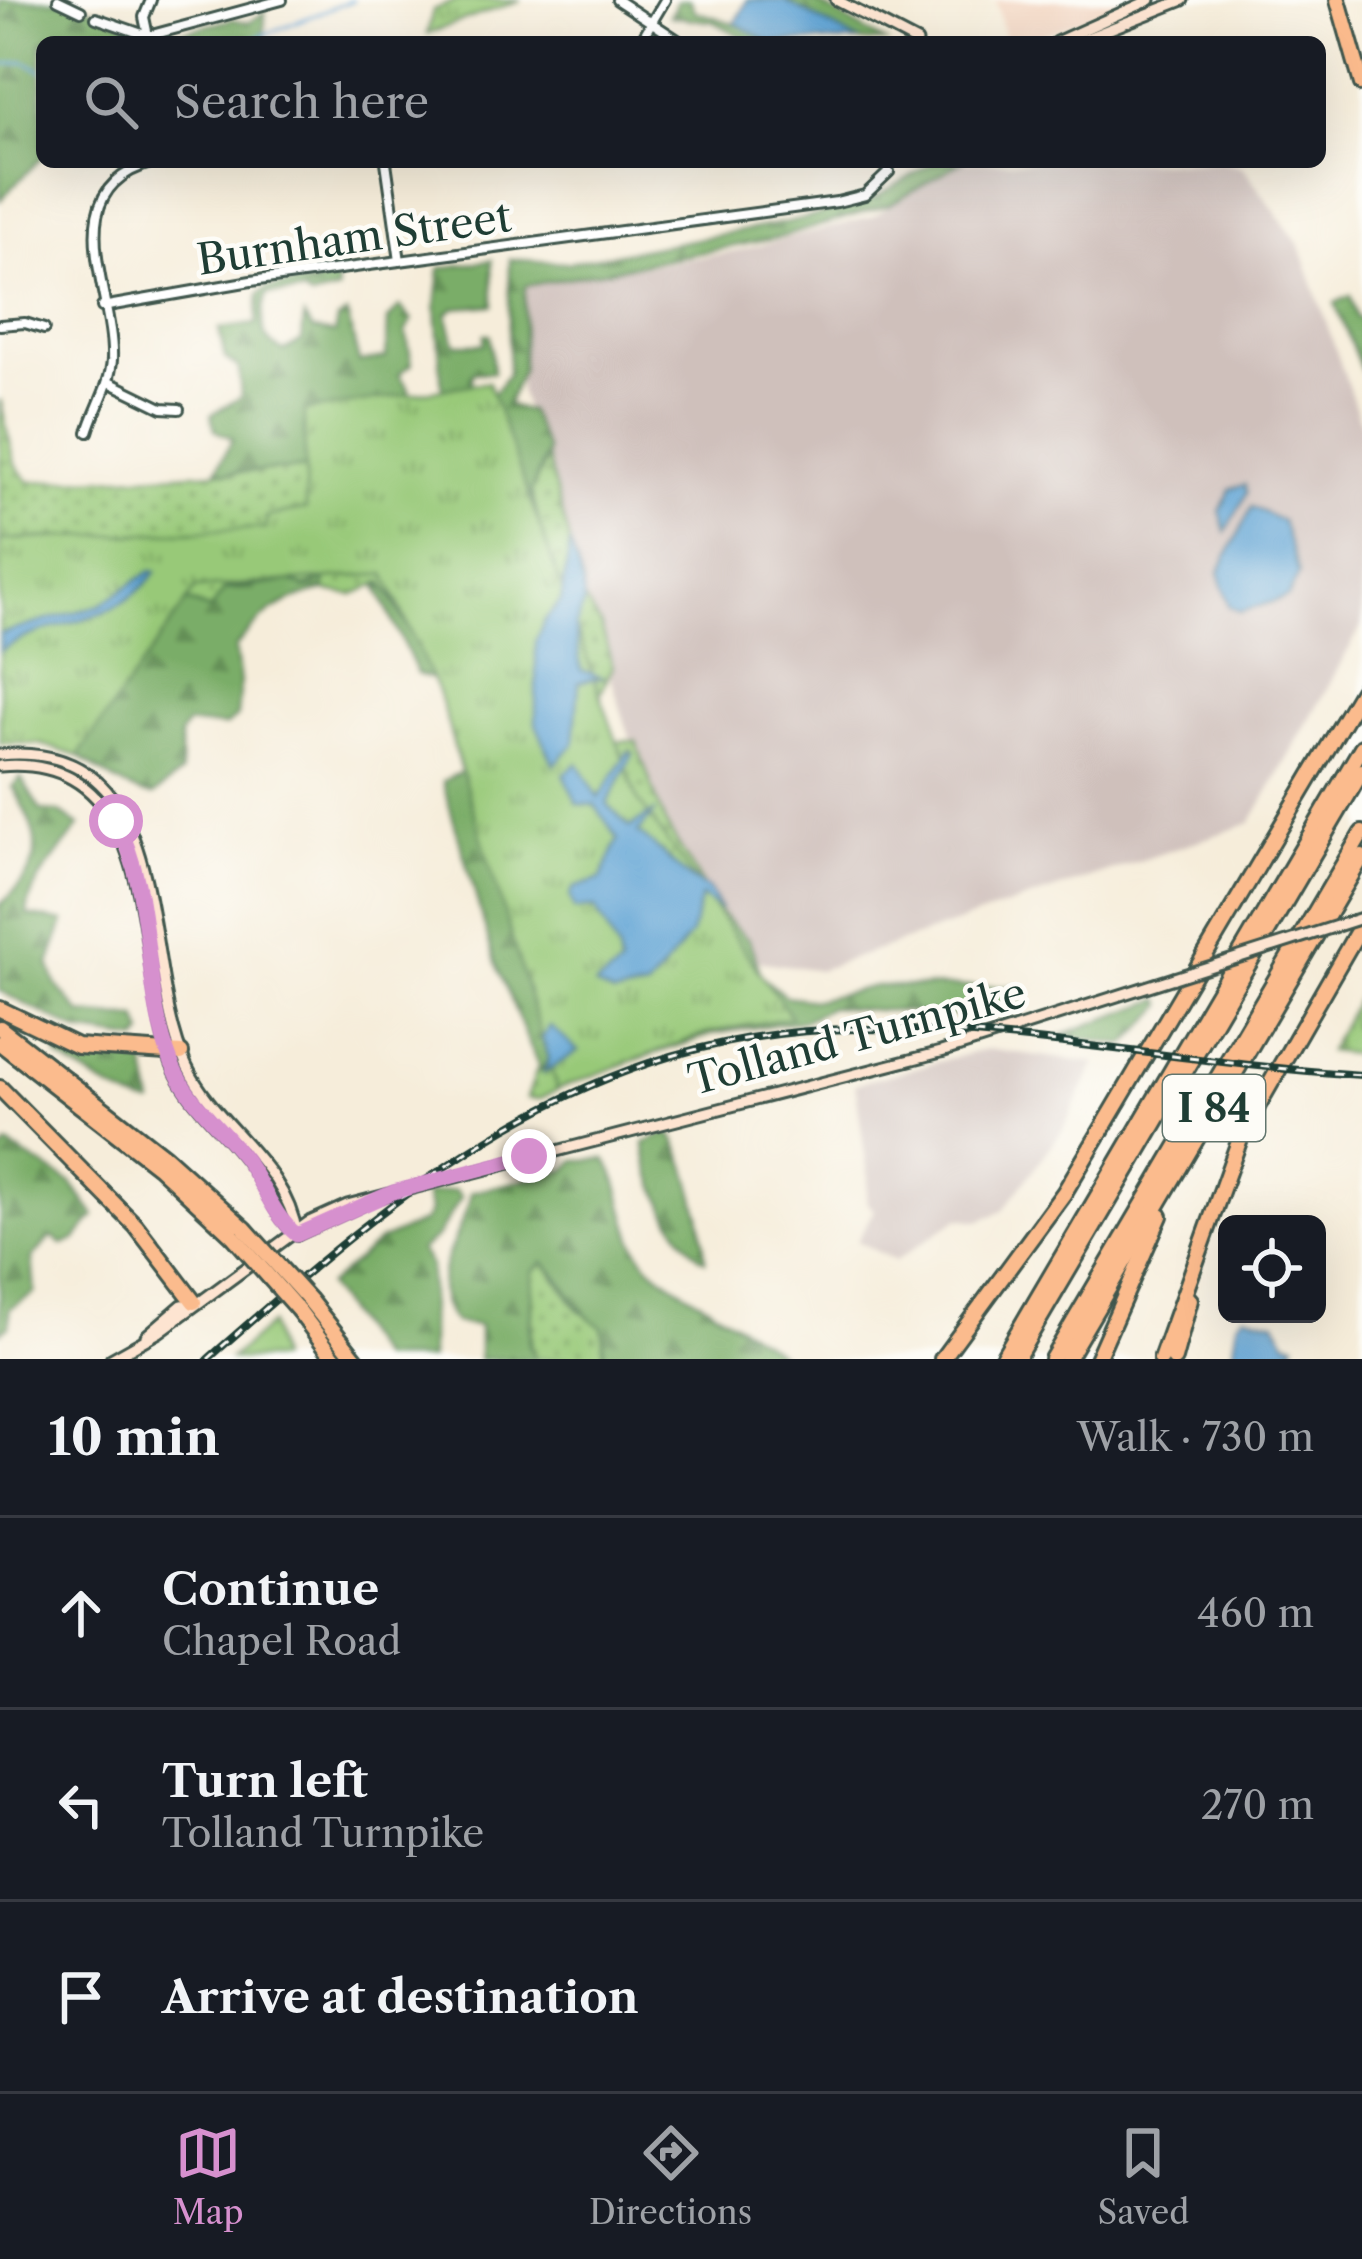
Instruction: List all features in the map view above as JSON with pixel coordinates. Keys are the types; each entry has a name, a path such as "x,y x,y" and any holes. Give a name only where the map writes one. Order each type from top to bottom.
{"highway":[{"path":"1338,0 1362,84"},
{"path":"942,1359 1064,1193 1361,692"},
{"name":"I 84","path":"1002,1359 1362,747"},
{"path":"1016,1359 1362,771"},
{"path":"1052,1359 1362,833"},
{"name":"I 84","path":"1066,1359 1362,857"},
{"path":"1161,1359 1254,1109 1362,921"},
{"path":"0,1009 70,1044 174,1053"},
{"path":"0,1028 175,1165 356,1359"},
{"path":"0,1043 239,1233"},
{"path":"0,1088 136,1226 194,1302"},
{"path":"1097,1359 1182,1161"},
{"path":"1174,1359 1220,1192"},
{"path":"991,1359 1019,1313 1039,1294"},
{"path":"310,1308 334,1359"},
{"path":"310,1308 365,1359"}],"main road":[{"path":"836,0 905,36"},
{"path":"1069,36 1150,0"},
{"path":"1092,36 1183,0"},
{"path":"0,755 49,758 92,779 125,815 174,1053 186,1090 260,1170 293,1214 297,1235"},
{"path":"0,766 44,769 83,787 116,821 135,856"},
{"name":"Tolland Turnpike","path":"111,1359 182,1305 194,1302 297,1235 352,1214 365,1202 962,1046 1362,921"}],"street":[{"path":"58,0 81,11"},
{"path":"148,36 144,17 151,0"},
{"path":"96,18 148,36 281,0"},
{"path":"616,0 670,36"},
{"path":"644,36 665,0"},
{"path":"88,432 109,382 112,350 95,239 104,197 119,178 141,168"},
{"path":"387,168 400,261"},
{"name":"Burnham Street","path":"102,307 837,202 865,195 885,168"},
{"path":"0,325 25,323 44,329"},
{"path":"109,382 162,408 179,410"}],"shaded area":[{"path":"996,0 1129,0 1040,36 1004,36"},
{"path":"946,168 1244,168 1300,246 1362,426 1362,626 1251,823 819,970 757,961 659,829 519,388 523,284 733,252 872,217"},
{"path":"987,1049 1096,1063 1063,1130 1003,1211 979,1221 959,1218 895,1261 857,1241 874,1210 866,1202 868,1176 855,1084"}],"green space":[{"path":"0,0 72,0 153,36 36,36 36,163 0,200"},
{"path":"458,0 521,0 427,34 433,10"},
{"path":"690,0 695,11 763,36 741,36 714,22 670,16 677,1"},
{"path":"783,0 812,0 875,36 849,36"},
{"path":"265,12 264,36 165,36 233,19 249,23"},
{"path":"924,168 951,168 890,204 782,237 525,286 522,369 507,405 529,411 547,451 531,491 541,531 334,467 226,473 217,469 233,439 215,430 211,415 241,397 239,368 225,358 219,329 256,324 259,294 267,288 337,280 338,291 311,298 303,293 267,294 265,335 284,351 302,341 304,317 313,330 335,333 338,319 347,314 359,362 386,358 388,320 400,306 412,321 406,332 412,364 399,374 409,389 409,405 442,391 436,307 440,268 492,260 493,305 454,308 447,314 455,344 484,344 485,334 490,335 493,372 472,373 470,393 494,393 508,374 510,259 566,263 800,220 873,199"},
{"path":"1350,296 1356,318 1362,319 1362,372 1335,303"},
{"path":"488,382 638,800 791,1017 707,1033 557,1089 438,692 385,574 196,588 78,756 40,744 0,743 0,540 266,528 266,517 306,509 304,411"},
{"path":"0,399 15,463 29,482 439,460 462,496 494,582 514,612 535,590 541,531 531,491 547,458 570,543 561,601 536,638 536,719 556,765 574,744 579,681 601,678 581,670 575,626 584,599 601,625 613,667 587,742 636,741 665,823 703,885 638,833 655,811 630,827 607,804 633,753 628,752 599,798 574,763 564,774 568,793 581,808 595,805 618,839 600,879 561,895 580,969 602,1021 613,1034 638,1041 653,1037 636,994 670,960 673,973 715,1034 581,1078 539,1099 527,1098 537,1069 547,1072 578,1051 575,1013 515,824 501,802 456,690 427,662 400,606 381,582 353,595 324,591 326,579 305,587 277,577 226,589 214,609 205,610 145,591 153,570 100,605 0,634"},
{"path":"325,579 324,591 274,610 235,648 240,682 237,717 225,726 186,724 180,736 181,773 154,795 116,782 95,768 0,684 185,600 210,610 224,590 291,581 305,587"},
{"path":"383,583 427,662 454,686 501,802 515,824 580,1039 575,1045 548,1028 542,1038 549,1059 540,1071 494,959 444,787 443,781 461,772 436,680 417,674 377,587"},
{"path":"21,778 41,811 59,812 79,826 39,879 27,915 64,922 49,964 56,984 81,1014 138,1019 144,1034 138,1041 80,1032 0,991 0,905 26,876 35,849 30,821 12,787"},
{"path":"702,896 749,940 762,977 785,996 815,1000 875,986 1018,987 1022,998 1005,1018 830,1007 805,1020 713,1034 707,1029"},
{"path":"1362,989 1362,1055 1328,1051"},
{"path":"1161,999 1164,1005 1126,1045 1061,1035"},
{"path":"57,1049 145,1063 153,1104 132,1100 105,1086 58,1057"},
{"path":"672,1135 679,1147 690,1179 705,1260 675,1225 650,1172 645,1143"},
{"path":"8,1145 71,1183 95,1216 75,1240 63,1245 52,1237 32,1258 35,1293 9,1309 9,1326 0,1333 0,1153"},
{"path":"606,1159 644,1259 784,1359 604,1359 602,1326 584,1313 543,1262 533,1272 529,1345 536,1359 479,1359 479,1326 455,1323 441,1291 447,1257 471,1192 566,1170 576,1160"},
{"path":"455,1190 461,1197 437,1237 420,1250 430,1266 430,1359 379,1359 327,1286 379,1241 423,1222 430,1212 425,1195"},
{"path":"545,1263 578,1310 602,1326 604,1359 536,1359 531,1352 533,1270"},
{"path":"270,1324 278,1359 230,1359"}],"water":[{"path":"747,0 783,0 849,36 759,36 735,23"},
{"path":"1245,485 1247,493 1226,532 1220,511 1231,489"},
{"path":"1252,507 1282,521 1299,574 1288,597 1241,612 1229,606 1219,572"},
{"path":"570,543 583,583 584,604 575,627 581,670 601,677 579,682 574,744 554,765 536,724 536,641 544,621 561,601"},
{"path":"156,572 121,603 0,651 0,634 100,605"},
{"path":"628,752 633,754 607,804 630,827 655,811 638,833 708,888 721,910 701,897 691,934 647,989 614,995 595,986 620,967 618,950 595,908 574,909 570,895 574,888 601,879 618,839 595,805 577,804 564,774 578,763 599,798"},
{"path":"550,1026 578,1051 544,1073 549,1058 542,1038"},
{"path":"1237,1323 1276,1323 1286,1340 1295,1343 1293,1348 1233,1359"}],"waterway":[{"path":"260,36 353,0"},
{"path":"0,65 25,61 36,67"}],"railway":[{"path":"208,1359 353,1235 428,1179 505,1129 586,1088 672,1056 764,1036 864,1029 988,1035 1362,1075"}],"route":[{"path":"116,821 130,857 173,1065 191,1096 249,1164 285,1225 297,1235 314,1232 352,1214 365,1202 393,1192 529,1156"}]}
